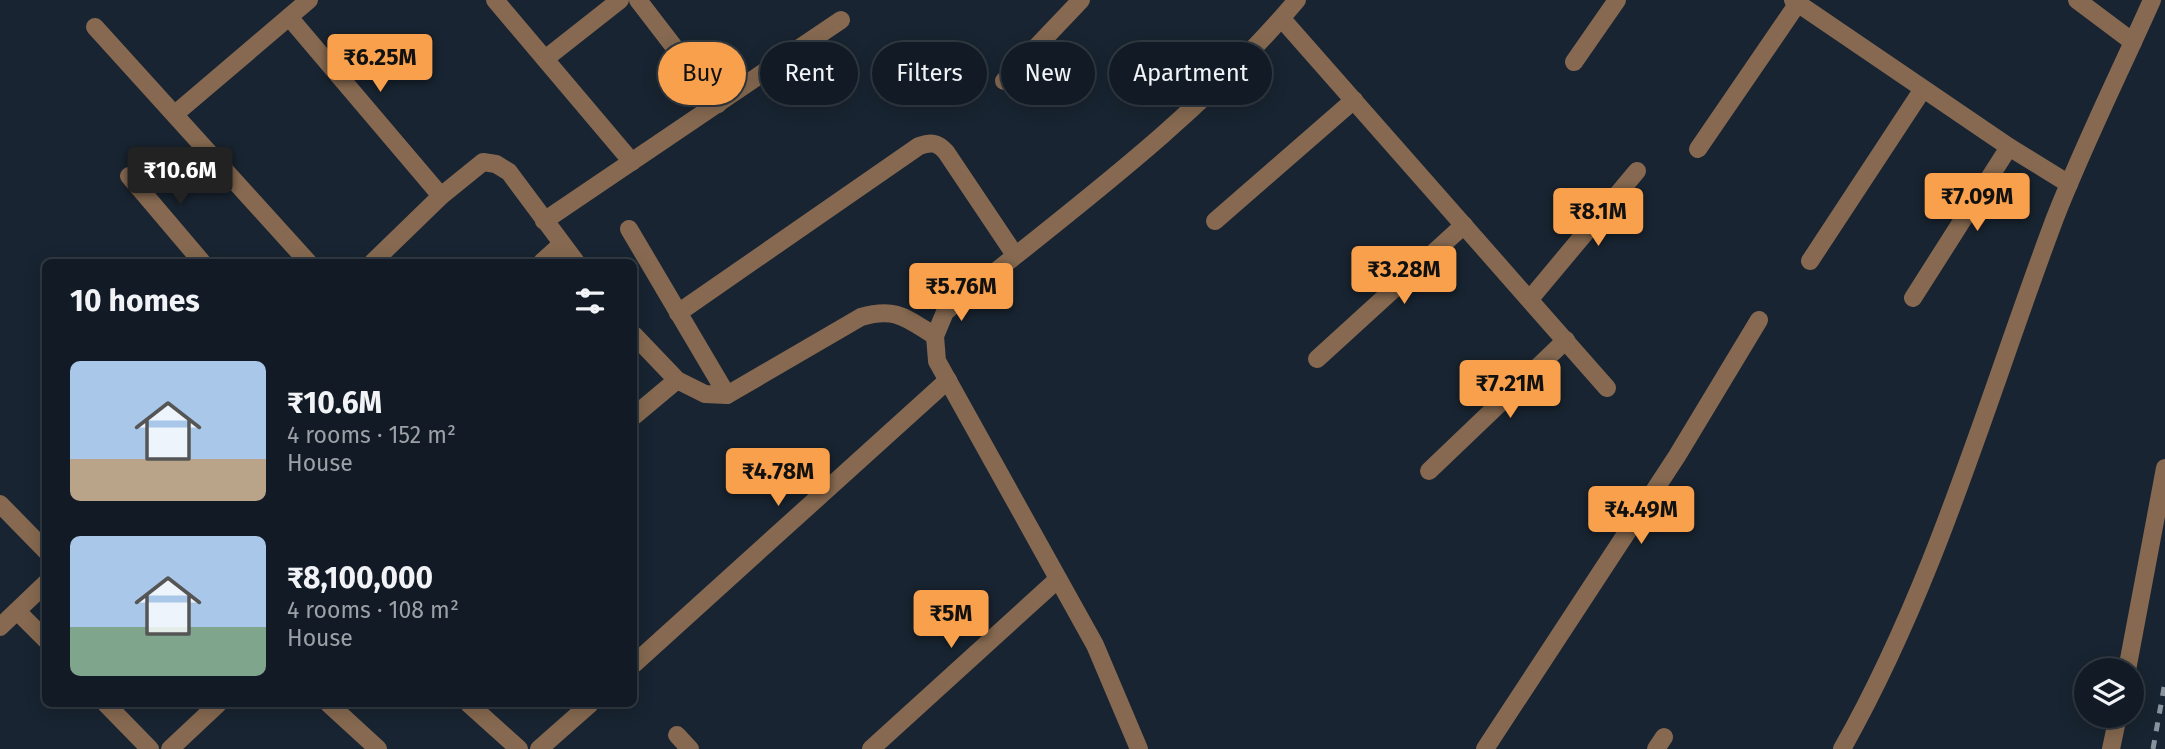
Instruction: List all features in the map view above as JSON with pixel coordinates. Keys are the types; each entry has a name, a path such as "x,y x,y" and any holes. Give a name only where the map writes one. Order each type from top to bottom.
{"street":[{"path":"174,114 309,0"},
{"path":"495,0 632,162"},
{"path":"545,59 620,0"},
{"path":"638,0 670,42"},
{"path":"1041,42 1081,0"},
{"path":"1139,749 1095,645 937,361 935,336 945,312 1142,153 1238,64 1297,0"},
{"path":"1574,62 1617,0"},
{"path":"2077,0 2133,42"},
{"path":"1842,749 1877,685 1907,619 1961,481 2069,184 2152,0"},
{"path":"1698,149 1795,2 2009,147 2069,184"},
{"path":"289,17 441,196"},
{"path":"1282,19 1607,388"},
{"path":"746,85 841,20"},
{"path":"95,27 306,259"},
{"path":"1810,261 1923,89"},
{"path":"1215,221 1354,100"},
{"path":"544,221 717,105"},
{"path":"678,313 919,146 929,143 938,144 946,152 1015,255"},
{"path":"1913,298 2009,147"},
{"path":"376,259 441,196 483,162 496,164 509,172 574,259"},
{"path":"1530,299 1637,171"},
{"path":"129,176 199,259"},
{"path":"1317,359 1464,225"},
{"path":"629,229 727,395"},
{"path":"545,259 562,244"},
{"path":"637,338 677,380 705,394 727,395 861,317 881,311 904,317 935,336"},
{"path":"1485,749 1677,456 1759,320"},
{"path":"1429,471 1566,340"},
{"path":"637,413 677,380"},
{"path":"637,661 948,380"},
{"path":"2129,658 2165,468"},
{"path":"0,504 42,547"},
{"path":"870,749 1058,579"},
{"path":"0,627 42,587"},
{"path":"17,611 42,636"},
{"path":"109,707 150,749"},
{"path":"170,749 215,707"},
{"path":"332,707 378,749"},
{"path":"472,707 519,749"},
{"path":"539,749 587,707"},
{"path":"2111,749 2115,728"},
{"path":"677,735 690,749"}],"railway":[{"path":"2153,749 2165,682"}]}
